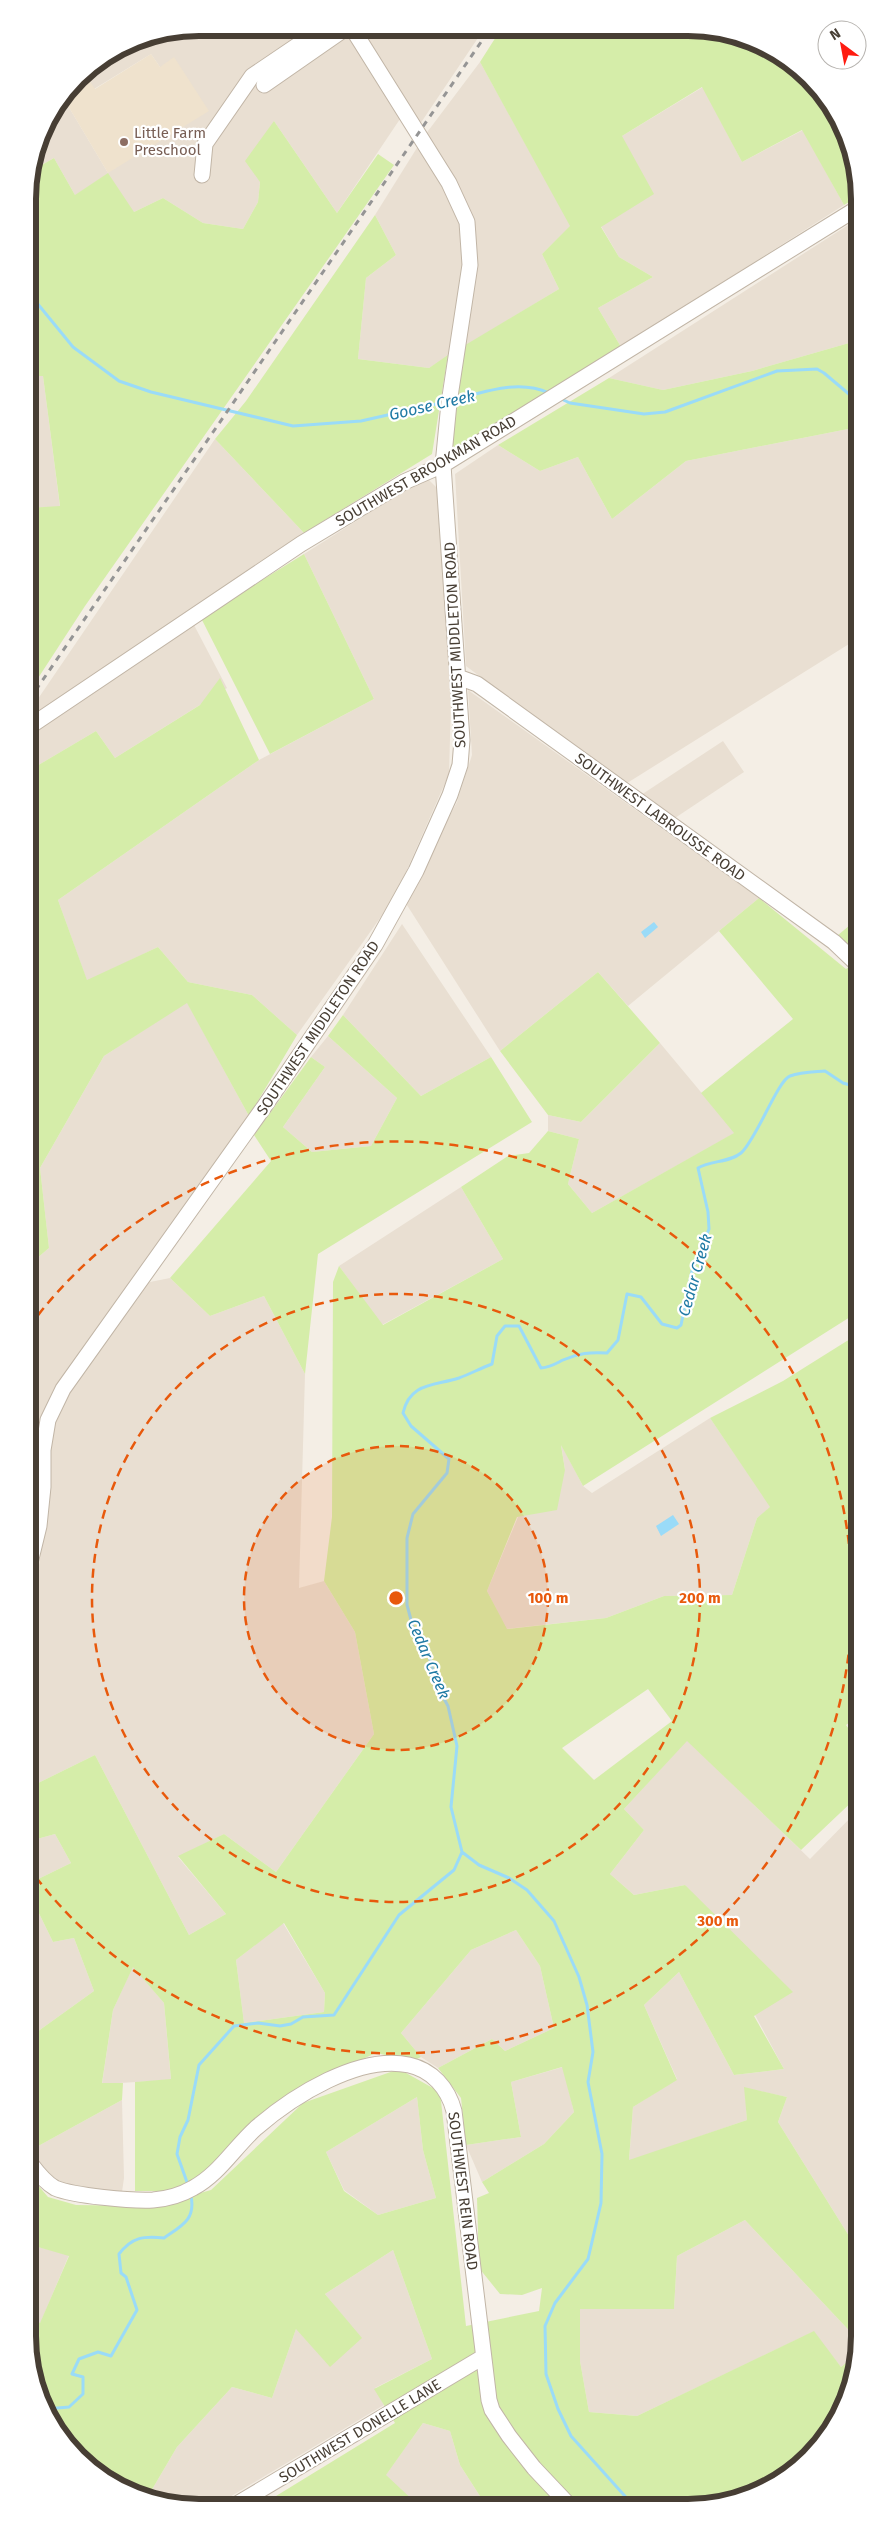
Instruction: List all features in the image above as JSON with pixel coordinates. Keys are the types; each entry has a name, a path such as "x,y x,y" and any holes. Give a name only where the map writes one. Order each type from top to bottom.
{"street":[{"path":"202,175 205,144 252,76 310,37"},
{"path":"264,85 333,37"},
{"name":"SOUTHWEST MIDDLETON ROAD","path":"36,1537 43,1487 43,1450 48,1420 63,1389 264,1107 375,945 396,909 450,795 460,765 462,740 443,465 448,403 470,265 467,222 449,183 357,37"},
{"name":"SOUTHWEST BROOKMAN ROAD","path":"37,722 301,544 404,482 443,465 851,212"},
{"name":"SOUTHWEST LABROUSSE ROAD","path":"458,677 477,684 834,942 851,958"},
{"name":"SOUTHWEST REIN ROAD","path":"36,2169 55,2188 73,2192 146,2200 164,2199 191,2189 218,2169 256,2128 285,2106 322,2083 376,2062 394,2062 415,2066 432,2076 450,2097 454,2111 468,2208 483,2357 492,2410 534,2468 563,2499"},
{"name":"SOUTHWEST DONELLE LANE","path":"245,2499 483,2357"}],"shaded area":[{"path":"479,36 418,127 363,37"},
{"path":"188,37 350,37 400,119 337,213 274,121 260,182 258,202 243,229 203,223 163,198 134,212 75,195 54,158 40,166 49,137 58,118 67,105 108,173 160,67 151,54 94,89 88,80 109,64 137,49 167,39"},
{"name":"Little Farm Preschool","path":"151,54 160,67 174,57 209,111 108,173 67,105 89,80 95,89"},
{"path":"480,62 571,226 542,254 559,289 429,368 358,359 366,278 396,255 375,215 425,135"},
{"path":"703,87 742,162 803,130 844,205 621,347 598,308 653,277 619,257 601,226 622,136"},
{"path":"851,223 851,342 752,371 663,390 609,378"},
{"path":"37,376 43,376 60,507 37,508"},
{"path":"848,429 851,432 851,643 624,785 466,666 455,474 498,445 540,471 578,457 612,519 686,461"},
{"path":"215,439 304,533 37,714 37,701"},
{"path":"426,477 438,489 451,701 449,774 395,897 297,1035 252,995 188,982 158,947 87,981 58,900 259,760 374,699 304,554"},
{"path":"194,625 227,688 115,758 96,731 37,766 37,726"},
{"path":"468,690 759,898 628,1006 598,972 500,1051 405,902 457,802 472,755"},
{"path":"723,741 744,772 672,820 641,795"},
{"path":"402,924 491,1057 421,1096 343,1015"},
{"path":"187,1002 249,1116 81,1350 41,1419 36,1423 37,1259 49,1248 40,1168 104,1056"},
{"path":"328,1036 397,1098 371,1146 312,1152 283,1127 325,1067 311,1057"},
{"path":"660,1043 735,1133 592,1213 568,1184 579,1139 548,1131 548,1115 581,1122"},
{"path":"461,1187 503,1259 382,1325 339,1266"},
{"path":"170,1278 210,1316 264,1296 305,1374 299,1588 324,1581 355,1632 374,1734 276,1872 224,1834 178,1857 226,1914 189,1935 95,1755 36,1784 36,1579 45,1526 52,1425 73,1385 145,1283"},
{"path":"710,1418 771,1507 757,1518 732,1595 664,1596 606,1618 506,1629 487,1591 518,1517 565,1470 561,1444 583,1486 592,1493"},
{"path":"687,1740 810,1859 850,1818 850,2238 778,2122 787,2097 745,2088 747,2120 629,2161 633,2107 677,2079 644,2005 679,1972 734,2075 784,2069 685,1885 634,1895 610,1874 644,1830 624,1809"},
{"path":"55,1834 71,1863 36,1880 36,1839"},
{"path":"36,1908 53,1942 74,1938 94,1991 36,2033"},
{"path":"283,1923 325,1993 324,2012 244,2023 236,1960"},
{"path":"516,1930 540,1966 554,2028 505,2051 492,2039 438,2068 421,2057 401,2033 471,1950"},
{"path":"133,1966 164,2003 171,2080 102,2084 113,2010"},
{"path":"563,2067 574,2112 544,2144 482,2182 466,2145 521,2137 511,2082"},
{"path":"417,2097 423,2150 436,2198 378,2215 344,2190 326,2152"},
{"path":"122,2100 124,2178 122,2192 66,2187 41,2169 36,2162 36,2147"},
{"path":"745,2220 850,2331 848,2361 841,2367 813,2332 637,2416 589,2412 580,2361 580,2309 674,2309 677,2256"},
{"path":"36,2246 69,2255 40,2324 36,2321"},
{"path":"393,2250 432,2359 375,2388 384,2405 226,2499 167,2496 151,2491 177,2447 232,2387 272,2398 296,2329 361,2338 325,2294"},
{"path":"423,2423 450,2431 460,2465 482,2499 411,2499 385,2476"}],"green space":[{"path":"496,36 688,36 720,39 750,49 769,58 787,70 803,84 823,109 834,127 842,147 848,167 851,201 844,205 802,130 742,162 702,87 622,136 654,194 601,227 619,257 653,277 598,308 621,347 458,451 451,444 462,347 559,289 542,254 570,226 480,62"},
{"path":"274,121 337,213 378,154 394,165 85,606 37,680 37,507 60,506 43,376 37,376 37,188 40,166 54,158 75,195 108,173 134,212 163,198 203,223 243,229 258,202 260,182 245,161"},
{"path":"375,215 396,255 366,278 358,359 429,368 448,355 432,454 304,533 215,439 246,401"},
{"path":"851,342 851,432 848,429 686,461 612,519 578,457 540,471 498,445 609,378 663,390 752,371"},
{"path":"304,554 374,699 270,754 202,620 214,610"},
{"path":"220,678 259,760 58,900 87,980 158,947 188,982 252,995 297,1035 249,1116 187,1003 104,1056 40,1168 49,1248 37,1259 37,766 96,731 115,758 200,705"},
{"path":"759,898 846,969 851,966 850,1317 583,1486 561,1445 565,1470 557,1510 517,1517 487,1591 507,1629 606,1618 664,1596 732,1595 757,1518 770,1507 710,1418 783,1381 850,1339 850,1722 846,1725 850,1731 850,1803 801,1850 687,1741 624,1809 644,1830 610,1874 634,1895 685,1885 793,1992 754,2016 784,2069 734,2075 679,1972 644,2005 677,2080 633,2107 629,2160 747,2120 744,2087 787,2097 778,2122 850,2238 850,2331 745,2220 677,2256 674,2309 580,2309 580,2361 589,2412 637,2416 814,2331 841,2367 848,2361 838,2398 829,2417 817,2435 795,2458 769,2477 750,2486 720,2496 688,2499 482,2499 460,2465 450,2431 423,2423 386,2475 412,2499 271,2499 395,2423 374,2389 432,2359 393,2250 325,2294 362,2338 330,2367 296,2329 272,2398 232,2387 177,2447 151,2491 137,2486 118,2477 84,2451 58,2417 42,2378 39,2368 36,2321 40,2323 69,2256 36,2246 36,2183 48,2197 76,2205 154,2206 211,2190 303,2103 399,2069 440,2092 466,2326 539,2311 542,2288 522,2295 500,2294 479,2268 477,2198 489,2193 482,2182 544,2144 574,2112 562,2067 511,2082 521,2137 466,2145 461,2098 438,2068 492,2039 505,2051 554,2028 540,1966 516,1930 471,1950 401,2033 421,2057 413,2061 376,2053 296,2089 201,2179 169,2191 135,2191 135,2082 171,2079 164,2003 133,1967 113,2010 102,2083 123,2083 122,2100 36,2147 36,2033 94,1991 74,1938 53,1942 36,1908 36,1880 71,1863 55,1834 36,1839 36,1784 95,1755 189,1935 226,1914 178,1856 224,1834 276,1872 374,1734 355,1632 324,1581 332,1517 333,1282 339,1266 383,1325 503,1259 461,1187 508,1156 529,1153 548,1131 579,1139 568,1184 592,1213 734,1133 701,1093 793,1019 719,931","holes":["648,1689 672,1721 594,1780 562,1748","284,1923 325,1993 324,2012 244,2023 236,1960","417,2097 423,2150 436,2198 378,2215 344,2191 326,2152"]},
{"path":"851,924 851,949 837,936"},
{"path":"598,972 660,1043 581,1122 548,1115 500,1051"},
{"path":"343,1015 421,1096 491,1057 532,1122 318,1254 305,1374 264,1296 210,1316 170,1278 271,1161 254,1135 311,1057 325,1067 283,1127 312,1152 371,1146 397,1098 328,1036"}],"water":[{"path":"654,922 658,927 645,938 641,932"},
{"path":"673,1515 679,1524 661,1536 656,1526"}],"waterway":[{"name":"Goose Creek","path":"37,303 73,347 119,381 151,392 293,426 361,421 445,402"},
{"name":"Goose Creek","path":"559,398 570,403 644,414 665,412 777,371 817,369 851,396"},
{"name":"Goose Creek","path":"453,400 501,388 513,387 525,387 549,393"},
{"name":"Cedar Creek","path":"188,2185 177,2154 180,2137 188,2120 199,2065 234,2026 258,2023 280,2026 291,2024 303,2017 334,2015 399,1915 454,1870 462,1852 451,1807 457,1746 448,1706 438,1688 429,1656 414,1631 407,1605 407,1538 413,1514 447,1473 449,1459 411,1426 403,1413 406,1403 417,1390 459,1378 492,1364 497,1336 505,1326 519,1326 541,1368 579,1354 607,1353 618,1340 627,1294 641,1297 662,1324 677,1328 681,1325 692,1271 709,1229 708,1212 698,1168 741,1153 753,1136 779,1088 790,1076 825,1071 843,1083 851,1085"},
{"path":"462,1852 479,1865 509,1878 527,1890 554,1921 579,1977 587,2005 593,2052 588,2082 602,2154 601,2203 588,2259 555,2303 545,2326 546,2374 558,2409 571,2436 628,2499"},
{"name":"Cedar Creek","path":"54,2408 69,2407 83,2394 83,2377 72,2374 79,2359 98,2352 111,2356 137,2310 126,2277 121,2273 119,2254 133,2241 150,2237 164,2238 186,2222 191,2211 191,2196"}],"railway":[{"path":"37,689 485,36"}],"place":[{"name":"Little Farm Preschool","path":"124,142"}]}
